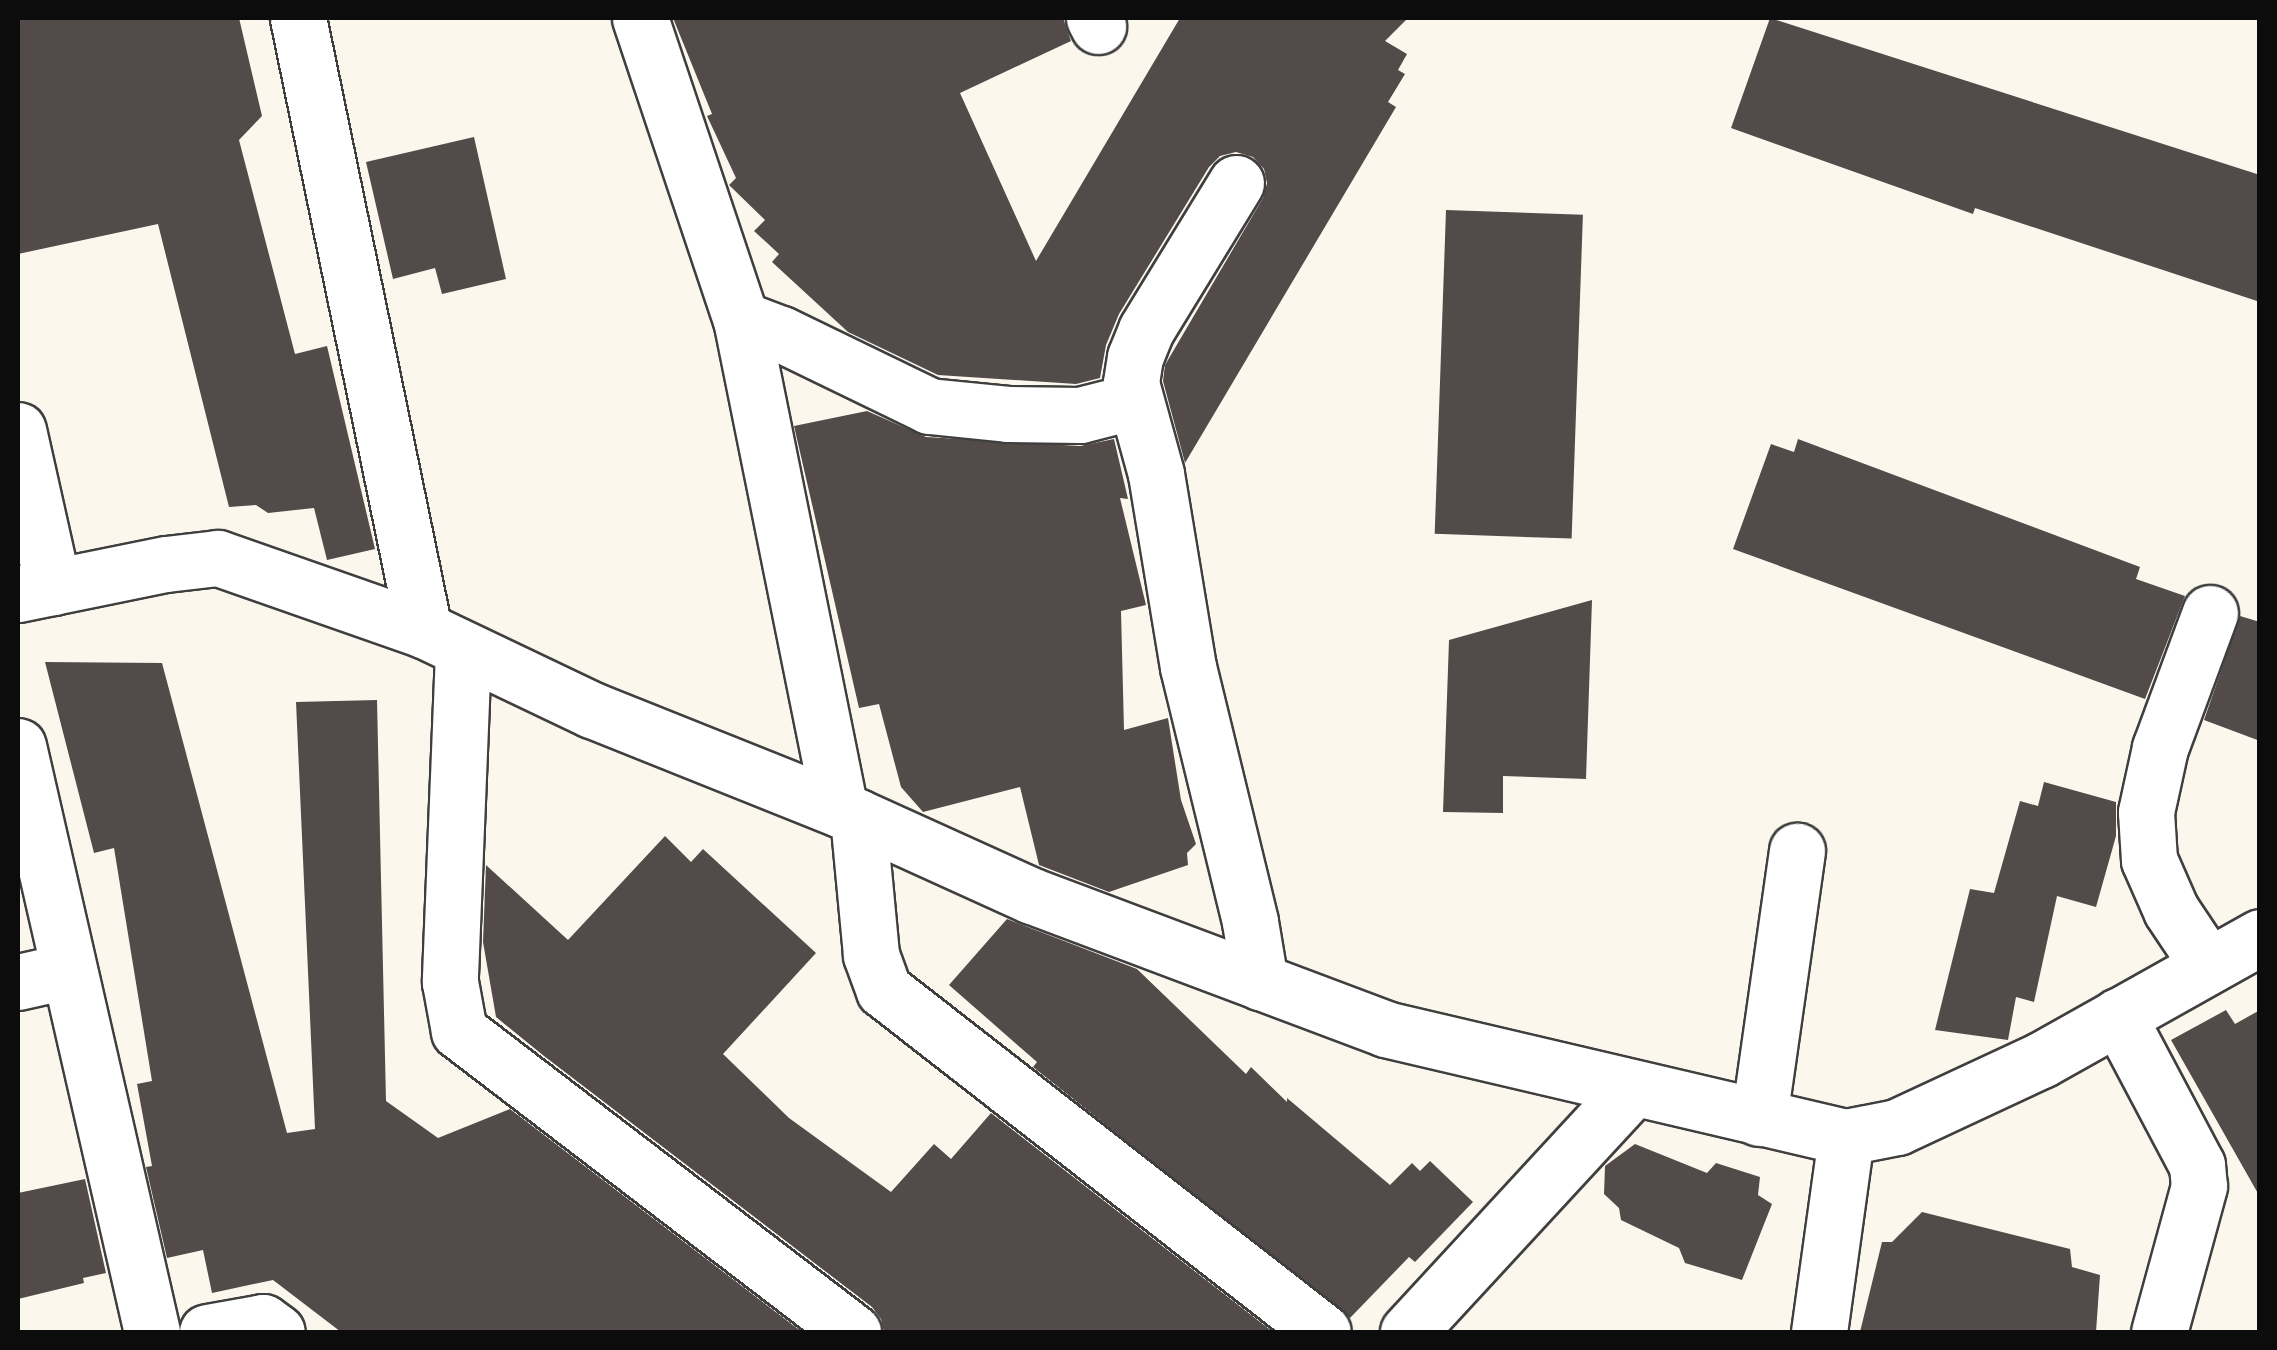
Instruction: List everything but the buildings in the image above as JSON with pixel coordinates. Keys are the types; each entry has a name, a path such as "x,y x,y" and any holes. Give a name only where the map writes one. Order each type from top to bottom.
{"street":[{"path":"298,18 443,641 450,982 459,1032 853,1332"},
{"path":"640,18 741,319 849,813 871,955 884,990 1323,1332"},
{"path":"1236,183 1146,330 1135,357 1131,383 1156,474 1188,667 1250,922 1260,982"},
{"path":"741,319 782,334 929,406 1008,414 1080,415 1135,402"},
{"path":"18,430 36,591 218,558 443,641 592,710 849,813 1032,896 1260,982 1385,1029 1631,1090 1846,1138 1897,1127 2041,1060 2260,937"},
{"path":"2207,964 2172,910 2149,860 2146,812 2160,748 2210,613"},
{"path":"18,746 42,976 152,1332"},
{"path":"1758,1118 1797,851"},
{"path":"2118,1016 2197,1165 2199,1186 2159,1332"},
{"path":"1408,1332 1631,1090"},
{"path":"1819,1332 1846,1138"},
{"path":"207,1332 263,1322 277,1332"}]}
